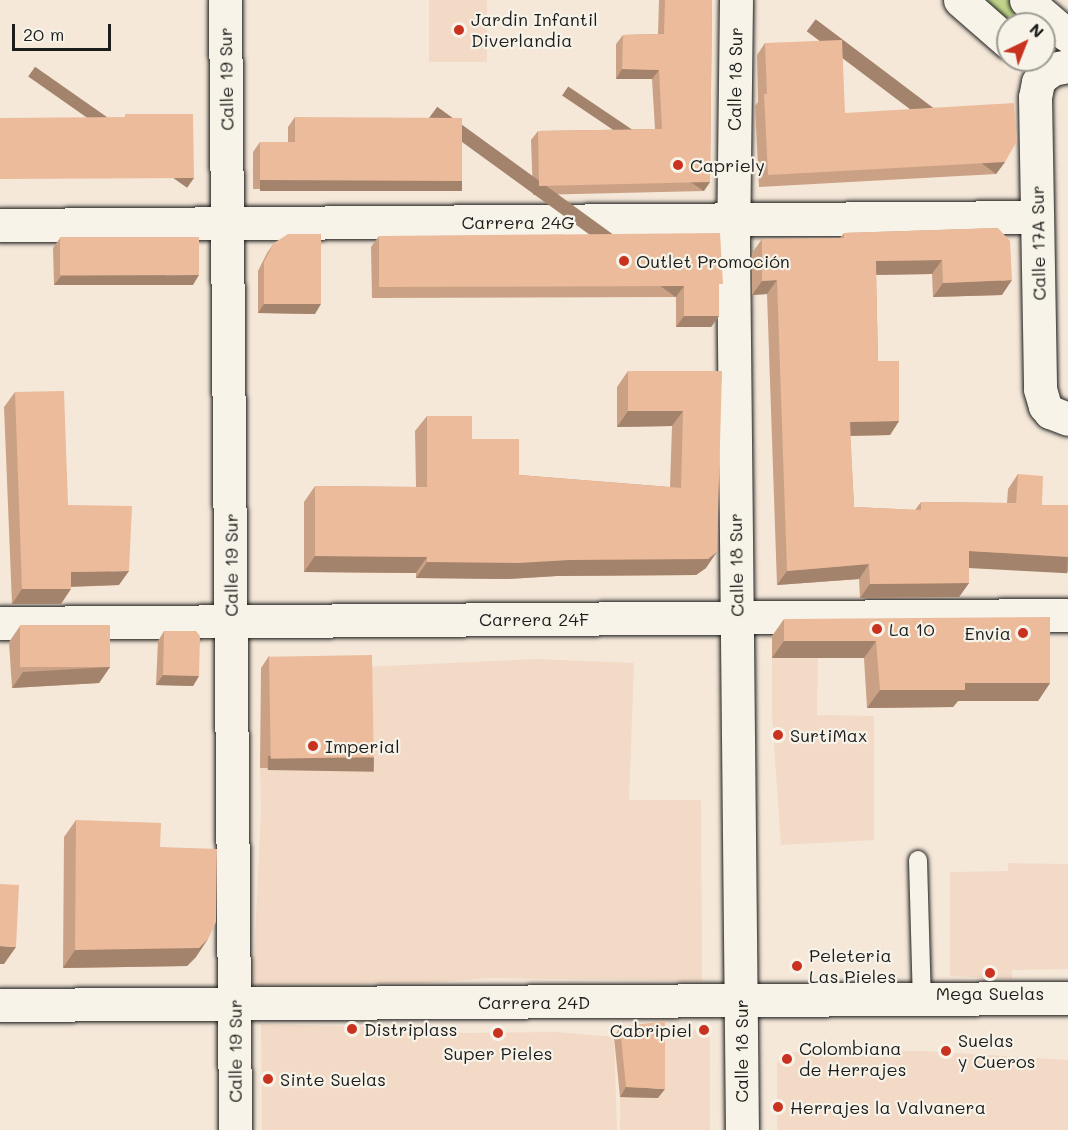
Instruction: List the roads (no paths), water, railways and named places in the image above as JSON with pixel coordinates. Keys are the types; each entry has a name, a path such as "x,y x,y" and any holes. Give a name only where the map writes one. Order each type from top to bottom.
{"street":[{"name":"Calle 19 Sur","path":"225,0 235,1130"},
{"name":"Calle 18 Sur","path":"736,0 733,220 742,1130"},
{"path":"960,0 996,32"},
{"path":"1026,0 1068,36"},
{"name":"Calle 17A Sur","path":"1044,72 1038,82 1035,97 1040,389 1045,406 1059,415"},
{"name":"Carrera 24G","path":"0,225 1037,217"},
{"name":"Carrera 24F","path":"0,623 1068,615"},
{"name":"Carrera 24D","path":"0,1005 1068,998"}],"lane":[{"path":"918,860 922,999"}],"place":[{"name":"Jardin Infantil Diverlandia","path":"459,30"},
{"name":"Capriely","path":"678,165"},
{"name":"Outlet Promoción","path":"624,261"},
{"name":"La 10","path":"877,629"},
{"name":"Envia","path":"1023,633"},
{"name":"SurtiMax","path":"778,735"},
{"name":"Imperial","path":"313,746"},
{"name":"Peleteria Las Pieles","path":"797,966"},
{"name":"Mega Suelas","path":"990,973"},
{"name":"Distriplass","path":"352,1029"},
{"name":"Cabripiel","path":"704,1030"},
{"name":"Super Pieles","path":"498,1033"},
{"name":"Suelas y Cueros","path":"946,1051"},
{"name":"Colombiana de Herrajes","path":"787,1059"},
{"name":"Sinte Suelas","path":"268,1079"},
{"name":"Herrajes la Valvanera","path":"778,1107"}]}
